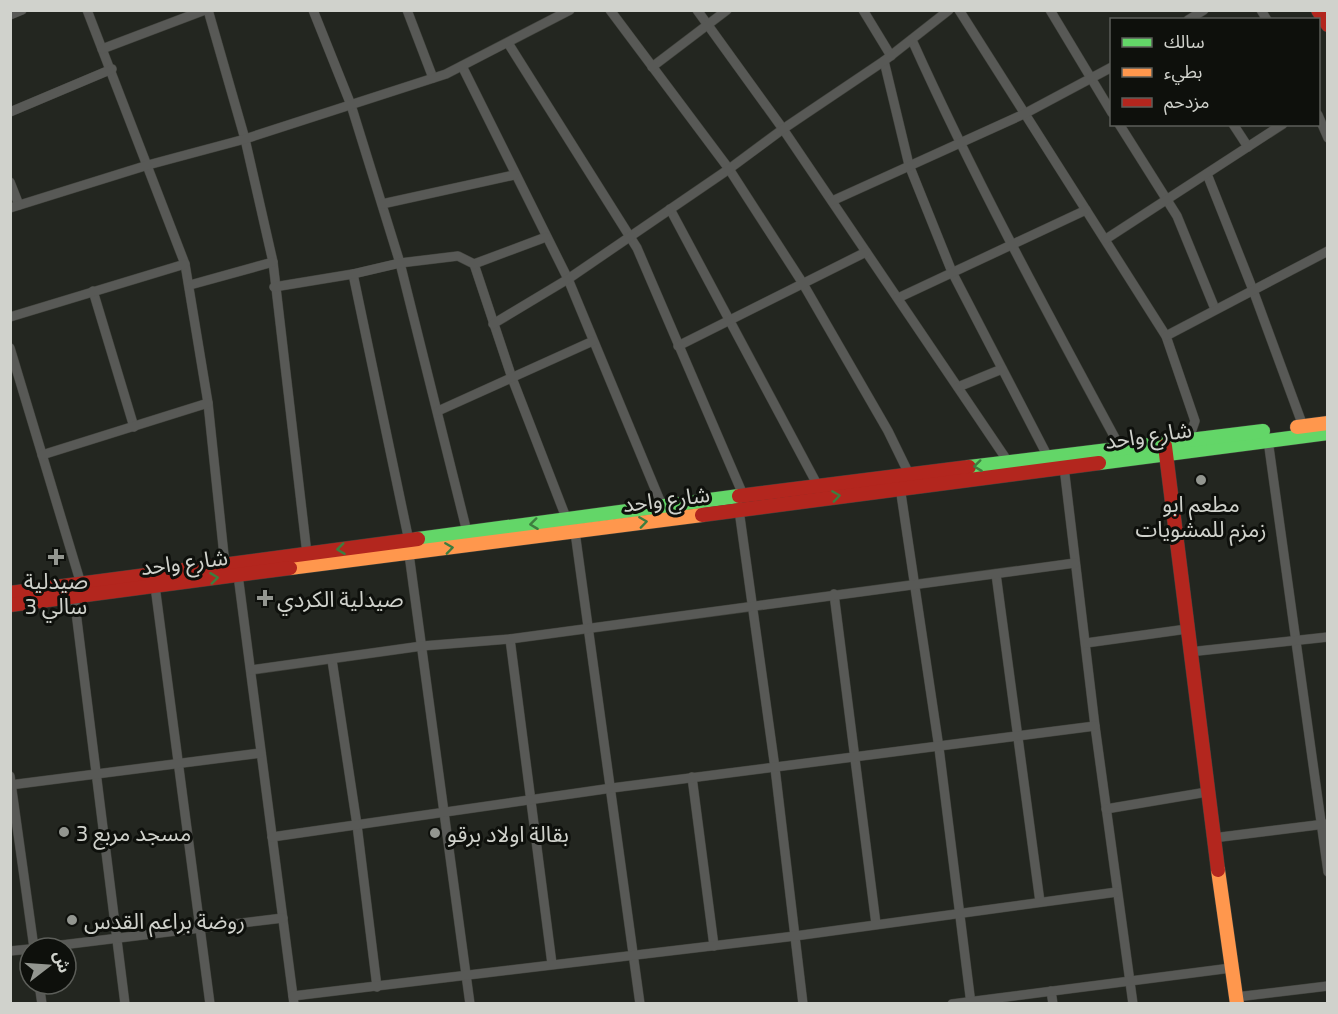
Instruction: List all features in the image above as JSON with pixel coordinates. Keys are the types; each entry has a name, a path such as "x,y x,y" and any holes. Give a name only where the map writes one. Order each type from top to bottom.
{"street":[{"path":"10,15 22,10"},
{"path":"87,10 112,69 185,264 208,403 225,565"},
{"path":"102,49 207,10 245,139 273,262 274,287 307,554"},
{"path":"313,10 351,105 400,262 467,532"},
{"path":"407,10 433,78"},
{"path":"10,182 15,206 148,165 245,139 433,78 462,66 570,10"},
{"path":"610,10 729,169 802,282 888,431 909,474"},
{"path":"697,10 783,129 1012,467"},
{"path":"652,67 727,10"},
{"path":"863,10 888,59 909,165 952,272 1048,457"},
{"path":"493,324 568,279 729,169 783,129 888,59 949,10"},
{"path":"958,10 1166,336 1196,421 1187,445"},
{"path":"1050,10 1110,110"},
{"path":"1190,18 1204,10"},
{"path":"1318,10 1328,25"},
{"path":"912,40 959,143 1010,244 1120,449"},
{"path":"508,43 631,236 741,503 803,1004"},
{"path":"462,66 514,175 568,279 663,508"},
{"path":"832,201 1024,114 1110,68"},
{"path":"10,112 112,69"},
{"path":"1320,120 1328,138"},
{"path":"1120,126 1168,199 1190,245 1215,309"},
{"path":"1234,126 1248,147"},
{"path":"1106,239 1280,126"},
{"path":"1207,174 1303,426"},
{"path":"382,204 514,175"},
{"path":"670,209 818,486"},
{"path":"898,298 1086,210"},
{"path":"474,264 546,237"},
{"path":"1166,336 1328,251"},
{"path":"678,346 866,252"},
{"path":"274,287 353,274 400,262 458,256 474,264 512,378 567,520"},
{"path":"190,285 273,262"},
{"path":"10,317 185,264"},
{"path":"353,274 409,547 470,1004"},
{"path":"93,291 134,427"},
{"path":"438,411 593,341"},
{"path":"10,348 14,375 42,455 77,590 96,774 124,1004"},
{"path":"958,387 1002,369"},
{"path":"42,455 208,403"},
{"name":"شارع واحد","path":"10,593 155,586 172,578 225,565 307,554 576,532 592,522 663,508 741,503 818,486 909,474 1012,467 1064,467 1165,448 1328,423"},
{"name":"شارع واحد","path":"1187,445 1268,440 1328,433"},
{"path":"1268,440 1295,641 1325,824 1328,872"},
{"path":"1165,448 1207,792 1236,1000 1328,986"},
{"name":"شارع واحد","path":"10,605 77,590 172,578 238,575 409,547 467,532 567,520 592,522 741,503 900,487 1012,467 1048,457 1120,449 1165,448"},
{"path":"1064,467 1132,1004"},
{"path":"900,487 939,748 971,1002"},
{"path":"576,532 640,1004"},
{"path":"251,670 422,646 510,639 1075,563"},
{"path":"996,574 1016,737 1040,902"},
{"path":"238,575 294,1000 466,975 795,936 1117,892"},
{"path":"155,586 210,1004"},
{"path":"834,594 876,924"},
{"path":"1086,643 1187,629"},
{"path":"1189,652 1328,637"},
{"path":"510,639 552,964"},
{"path":"332,660 357,825 377,987"},
{"path":"272,837 692,777 939,748 1095,726"},
{"path":"32,936 11,782 96,774 261,753"},
{"path":"692,777 714,946"},
{"path":"1106,809 1207,792"},
{"path":"1213,838 1325,824"},
{"path":"78,942 283,918"},
{"path":"952,1004 1231,968"},
{"path":"1051,991 1053,1004"}],"traffic: fast":[{"path":"969,467 1263,431"},
{"path":"1099,463 1328,433"},
{"path":"418,539 739,496"}],"traffic: slow":[{"path":"1297,427 1328,423"},
{"path":"290,568 702,515"},
{"path":"1218,870 1237,1004"}],"traffic: jam":[{"path":"1318,10 1328,25"},
{"path":"1165,446 1218,870"},
{"path":"702,515 1099,463"},
{"path":"739,496 969,467"},
{"path":"10,593 418,539"},
{"path":"10,605 290,568"}],"place":[{"name":"مطعم ابو زمزم للمشويات","path":"1201,480"},
{"name":"صيدلية سالي 3","path":"56,557"},
{"name":"صيدلية الكردي","path":"265,598"},
{"name":"مسجد مربع 3","path":"64,832"},
{"name":"بقالة اولاد برقو","path":"435,833"},
{"name":"روضة براعم القدس","path":"72,920"}]}
